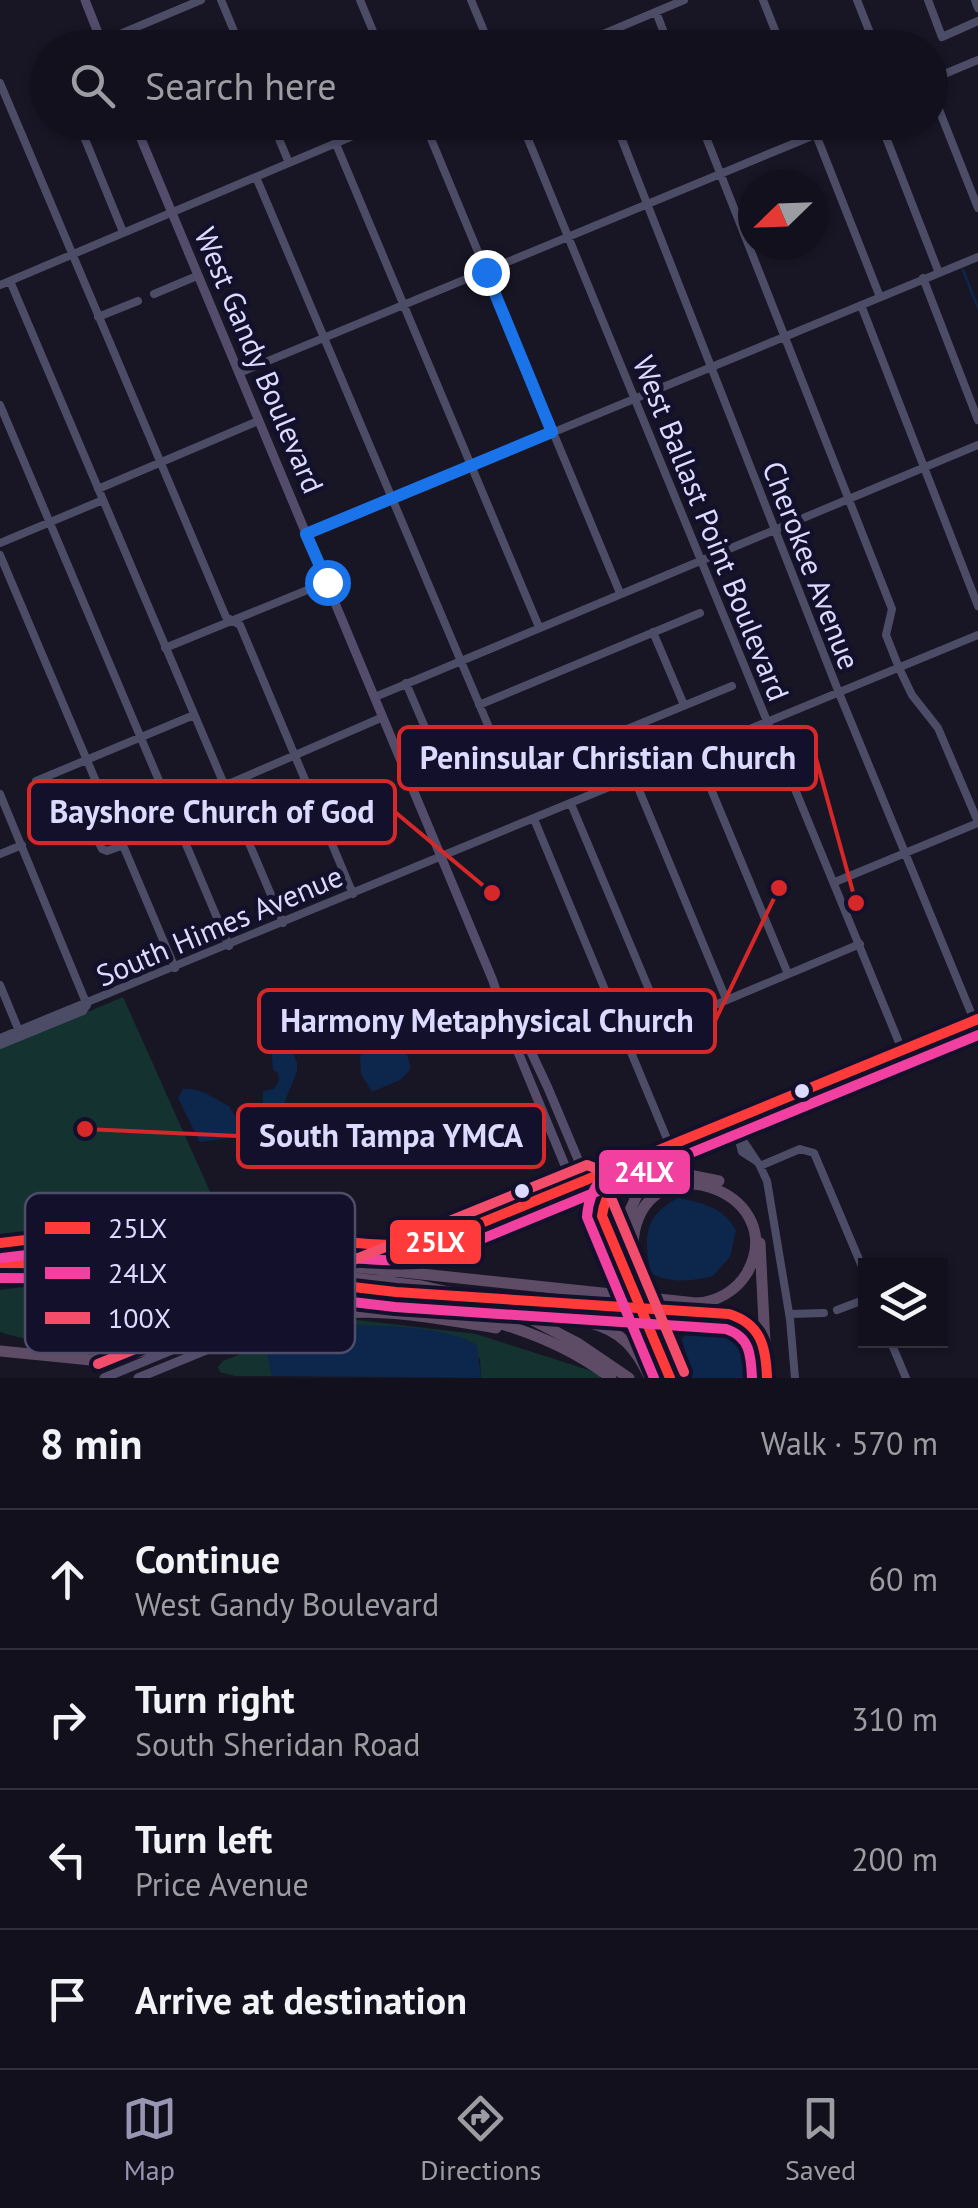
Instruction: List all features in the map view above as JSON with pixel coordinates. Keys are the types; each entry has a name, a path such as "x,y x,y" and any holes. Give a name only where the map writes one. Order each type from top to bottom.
{"highway":[{"path":"681,1378 626,1235 627,1216 632,1201 656,1180 695,1176 732,1188 750,1206 759,1233 767,1378"},
{"path":"396,1292 602,1306 668,1306 714,1300 735,1288 750,1268 754,1245 750,1220 735,1199 712,1186 687,1184 662,1192 645,1207 634,1236 635,1294"},
{"path":"355,1243 392,1247 430,1244"},
{"path":"0,1246 25,1244"},
{"path":"0,1246 25,1247"},
{"path":"0,1265 25,1265"},
{"path":"0,1265 25,1267"},
{"path":"355,1268 591,1294 740,1317 756,1328 765,1343"},
{"path":"0,1276 25,1274"},
{"path":"355,1282 422,1286 504,1308 563,1334 629,1378"},
{"path":"355,1286 600,1326 629,1343 652,1378"},
{"path":"355,1291 516,1326 551,1341 611,1378"},
{"path":"355,1311 449,1320 551,1341"},
{"path":"0,1352 92,1360 132,1353"}],"main road":[{"path":"84,0 97,30"},
{"name":"West Gandy Boulevard","path":"141,140 503,1005 508,1028 652,1378"},
{"name":"West Gandy Boulevard","path":"503,1005 518,1024 670,1378"},
{"path":"355,1274 976,1020"},
{"path":"355,1289 738,1136 978,1032"},
{"path":"808,1088 814,1102"},
{"path":"731,1120 738,1136"},
{"path":"602,1216 605,1197 622,1179"},
{"path":"559,1205 574,1208 590,1224"},
{"path":"104,1378 162,1353"},
{"path":"138,1378 198,1353"}],"street":[{"path":"134,30 200,0"},
{"path":"222,0 234,30"},
{"path":"360,0 372,30"},
{"path":"472,0 483,30"},
{"path":"617,30 684,0"},
{"path":"763,0 775,30"},
{"path":"857,0 869,30"},
{"path":"928,0 940,30"},
{"path":"975,0 978,8"},
{"path":"656,12 663,30"},
{"path":"948,34 978,21"},
{"path":"948,75 978,60"},
{"path":"0,83 226,617 240,625 353,894"},
{"path":"948,130 978,208"},
{"path":"85,140 123,232"},
{"path":"280,140 290,163"},
{"path":"283,923 98,489 3,281 345,140"},
{"path":"431,140 620,593"},
{"name":"West Ballast Point Boulevard","path":"528,140 907,1062"},
{"name":"Cherokee Avenue","path":"622,140 838,694 976,1020"},
{"path":"707,140 892,609 886,635 899,668 912,696 938,728 978,822 835,882"},
{"path":"239,373 720,174 787,140"},
{"path":"818,140 880,297"},
{"path":"887,140 938,272"},
{"path":"336,144 539,627"},
{"path":"256,177 496,744"},
{"path":"306,534 978,257"},
{"path":"154,294 197,276"},
{"path":"923,278 978,420"},
{"path":"98,317 138,302"},
{"path":"860,305 978,606"},
{"path":"0,405 229,946"},
{"path":"98,489 258,421"},
{"path":"374,697 978,445"},
{"path":"0,543 102,500"},
{"path":"0,555 175,968"},
{"path":"165,648 327,582"},
{"path":"479,705 700,613"},
{"path":"653,632 684,705"},
{"name":"South Himes Avenue","path":"0,1042 83,1011 88,1005 441,856 978,635"},
{"path":"406,683 438,758 436,766 408,778"},
{"path":"620,732 732,686"},
{"path":"36,781 194,715"},
{"path":"224,786 383,718"},
{"path":"696,752 788,974"},
{"path":"634,778 726,1000"},
{"path":"0,794 88,1005"},
{"path":"571,804 664,1025"},
{"path":"534,820 670,1146"},
{"path":"115,831 101,836 99,843 107,851 122,846"},
{"path":"0,854 22,845"},
{"path":"627,1042 860,944"},
{"path":"0,984 20,1033"},
{"path":"738,1136 742,1152 758,1163 767,1181 789,1314 795,1378"},
{"path":"758,1163 800,1148 814,1153 858,1258"},
{"path":"837,1310 858,1302"},
{"path":"789,1314 824,1313"},
{"path":"893,1348 906,1378"}],"green space":[{"path":"123,997 211,1193 25,1193 25,1235 0,1236 0,1049"},
{"path":"25,1287 25,1338 0,1332 0,1290"},
{"path":"355,1320 476,1334 601,1374 600,1378 481,1378 480,1359 465,1339 399,1327 355,1326"},
{"path":"243,1353 268,1353 272,1376 220,1372 218,1367"}],"water":[{"path":"270,992 297,1063 285,1101 289,1143 276,1145 236,1137 200,1142 178,1098 183,1089 213,1097 248,1124 263,1119 263,1091 274,1089 279,1080 273,1070 271,1044 258,1002 261,993"},
{"path":"393,1039 404,1043 411,1069 400,1080 372,1092 361,1074 360,1056"},
{"path":"678,1198 719,1211 736,1230 730,1257 713,1276 682,1280 651,1273 647,1238 652,1220"},
{"path":"355,1326 404,1327 461,1338 477,1345 481,1378 272,1376 267,1353 355,1353"},
{"path":"687,1334 737,1335 742,1343 747,1378 691,1378 682,1339"}],"waterway":[{"path":"963,270 978,308"}],"transit line":[{"name":"25LX","path":"355,1242 430,1244 978,1019"},
{"name":"24LX","path":"355,1258 433,1259 978,1035"},
{"name":"24LX","path":"635,1157 601,1180 591,1196 587,1217 654,1378"},
{"name":"100X","path":"355,1259 587,1165 601,1174 684,1372"},
{"name":"25LX","path":"641,1171 614,1188 602,1216 670,1378"},
{"name":"25LX","path":"0,1243 25,1241"},
{"name":"24LX","path":"2,1258 25,1256"},
{"name":"25LX","path":"0,1263 25,1263"},
{"name":"24LX","path":"0,1278 25,1278"},
{"name":"25LX","path":"355,1287 729,1314 748,1324 760,1338 767,1378"},
{"name":"24LX","path":"355,1302 726,1329 745,1342 752,1378"},
{"name":"100X","path":"98,1364 125,1353"}],"place":[{"name":"Harmony Metaphysical Church","path":"779,888"},
{"name":"Bayshore Church of God","path":"492,893"},
{"name":"Peninsular Christian Church","path":"856,903"},
{"name":"South Tampa YMCA","path":"85,1129"}],"route":[{"path":"327,582 306,534 552,432 486,272"}]}
